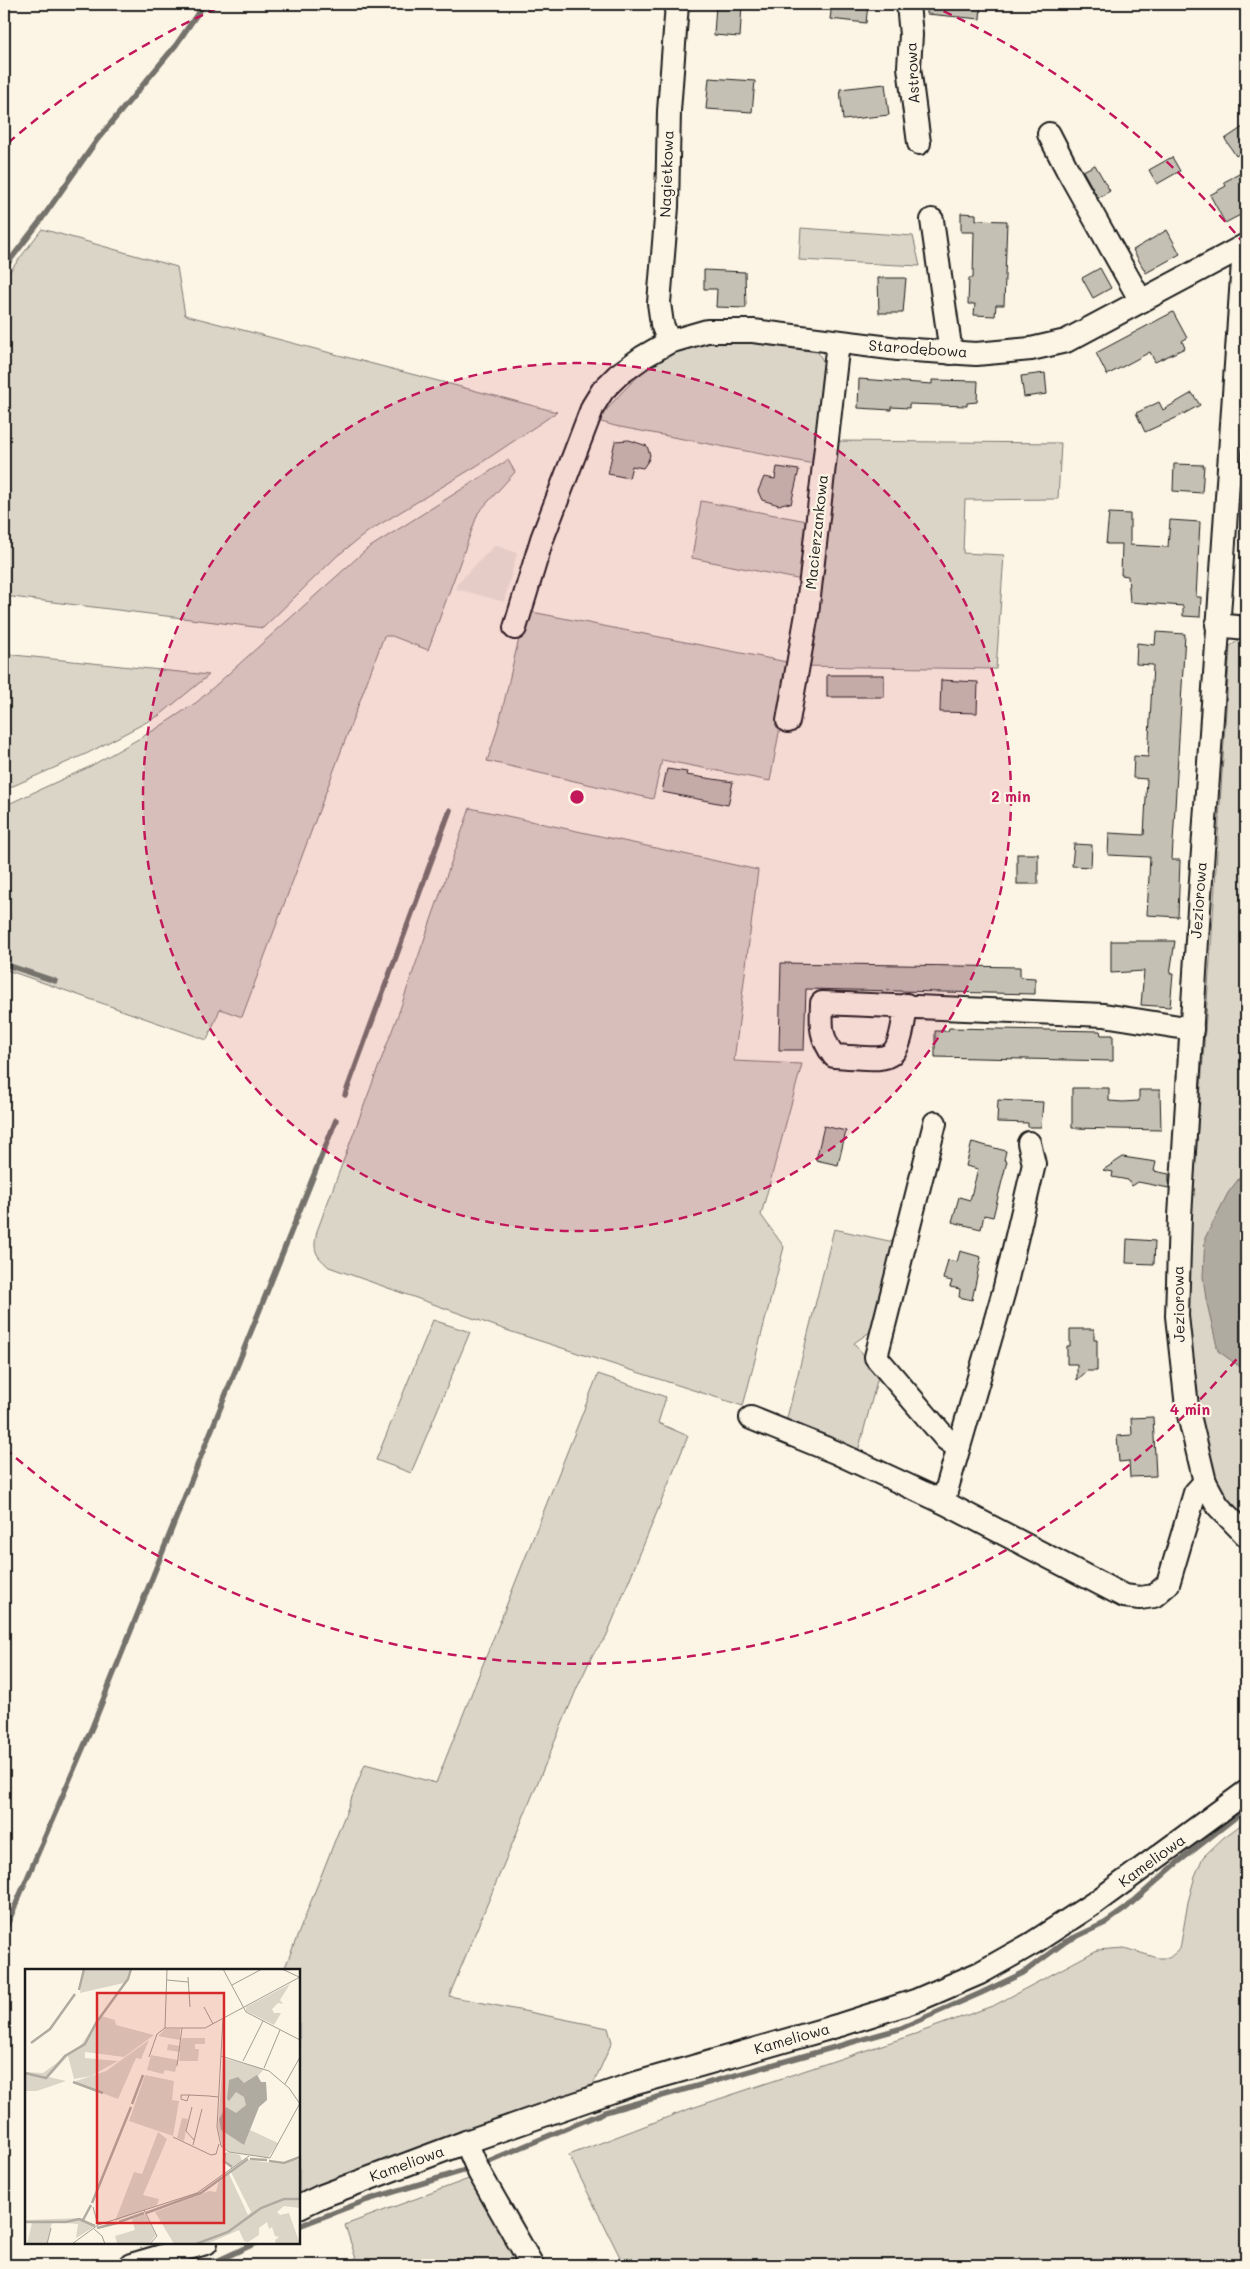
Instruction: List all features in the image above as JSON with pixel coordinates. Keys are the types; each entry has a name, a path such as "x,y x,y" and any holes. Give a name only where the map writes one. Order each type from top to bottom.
{"street":[{"name":"Nagietkowa","path":"669,342 662,324 659,303 667,207 669,111 677,4"},
{"name":"Astrowa","path":"908,4 911,35 910,67 919,143"},
{"path":"1049,134 1067,170 1141,301"},
{"path":"932,220 951,353"},
{"name":"Starodębowa","path":"515,628 542,539 593,406 603,390 618,375 669,342 692,334 722,331 783,334 838,342 951,353 976,354 1031,349 1066,341 1243,247"},
{"name":"Jeziorowa","path":"1243,247 1244,262 1217,625 1180,1216 1177,1316 1187,1407 1205,1482 1218,1506 1246,1535"},
{"name":"Macierzankowa","path":"788,720 808,614 838,342"},
{"path":"1217,625 1246,628"},
{"path":"906,1005 1104,1015 1192,1029"},
{"path":"935,1123 876,1357 946,1439 958,1448"},
{"path":"943,1502 1004,1291 1030,1182 1034,1164 1028,1143"},
{"path":"751,1418 835,1452 943,1502 1124,1596 1140,1598 1154,1596 1168,1584 1195,1493 1205,1482"},
{"name":"Kameliowa","path":"300,2207 322,2196 466,2142 634,2084 915,2001 980,1973 1033,1943 1096,1902 1246,1792"},
{"path":"466,2142 479,2172 532,2265"},
{"path":"131,2265 203,2244"}],"shaded area":[{"path":"801,228 913,236 920,266 799,260"},
{"path":"42,229 177,267 185,315 557,412 478,465 369,531 337,556 263,628 4,596 4,279"},
{"path":"734,341 818,352 825,365 819,465 615,426 598,421 642,372 670,353 684,346 699,342"},
{"path":"836,441 1061,443 1058,499 965,500 963,553 1004,555 996,669 801,666"},
{"path":"508,460 515,472 478,513 428,650 392,636 384,636 242,1017 220,1009 207,1040 4,969 4,806 89,767 156,729 197,702 367,549"},
{"path":"701,501 812,522 807,581 692,558"},
{"path":"495,545 517,553 504,602 457,589 456,585"},
{"path":"527,611 792,663 770,781 662,760 653,799 487,761 499,724"},
{"path":"1241,639 1246,640 1246,1525 1228,1504 1211,1464 1202,1434 1188,1321 1187,1280 1230,646"},
{"path":"4,654 209,675 160,715 88,753 4,790"},
{"path":"470,808 758,870 734,1061 802,1064 761,1215 784,1247 743,1406 509,1331 329,1267 320,1259 316,1251 317,1231 399,1012"},
{"path":"1246,1169 1246,1371 1218,1351 1203,1277 1205,1238 1228,1193"},
{"path":"834,1229 898,1243 877,1327 854,1343 879,1373 856,1459 785,1426"},
{"path":"433,1320 470,1332 411,1473 376,1460"},
{"path":"598,1374 666,1397 658,1423 688,1436 606,1637 593,1654 577,1688 449,1996 608,2028 612,2042 592,2087 300,2195 300,1969 284,1969 365,1764 436,1783"},
{"path":"1246,1821 1246,2265 624,2265 569,2155 689,2109 915,2034 995,2005 1097,1950 1124,1948 1158,1958 1169,1958 1180,1949 1188,1902 1195,1876 1203,1857 1223,1838"},
{"path":"474,2177 523,2265 358,2265 345,2225"}],"building":[{"path":"716,4 742,4 740,37 714,35"},
{"path":"832,4 868,4 866,23 830,19"},
{"path":"927,4 981,4 980,19 927,14"},
{"path":"709,78 755,81 752,112 706,109"},
{"path":"885,84 889,115 843,120 840,89"},
{"path":"1246,125 1246,149 1236,156 1225,139"},
{"path":"1172,157 1180,171 1157,184 1149,170"},
{"path":"1095,165 1110,191 1098,198 1083,171"},
{"path":"1241,173 1246,182 1246,212 1225,223 1210,195 1226,186 1224,182"},
{"path":"961,213 976,214 976,220 1007,221 1004,305 996,305 995,316 974,315 975,304 968,304 969,278 973,278 974,232 961,232"},
{"path":"1167,230 1180,254 1146,273 1133,250"},
{"path":"1100,268 1111,288 1093,298 1082,278"},
{"path":"704,270 745,272 746,308 716,307 717,289 704,289"},
{"path":"878,278 906,278 903,313 879,313"},
{"path":"1173,312 1187,338 1182,341 1185,348 1155,362 1150,352 1107,375 1096,353"},
{"path":"1045,373 1047,394 1024,397 1021,376"},
{"path":"859,379 932,384 932,380 978,381 977,402 967,403 967,406 909,404 909,408 891,407 891,410 858,408"},
{"path":"1192,393 1200,405 1145,432 1136,413 1159,402 1163,410"},
{"path":"629,440 647,446 650,455 648,461 643,468 632,466 629,478 608,474 615,441"},
{"path":"1174,464 1204,465 1202,493 1173,491"},
{"path":"777,467 799,470 791,504 779,505 762,500 758,491 764,477 775,479"},
{"path":"1109,513 1130,514 1130,545 1168,547 1170,520 1200,522 1196,597 1201,597 1200,617 1183,616 1183,606 1130,602 1128,576 1121,575 1122,544 1106,544"},
{"path":"1156,632 1185,634 1172,860 1180,860 1178,917 1147,915 1150,857 1108,855 1109,833 1144,835 1147,779 1133,778 1134,756 1148,757 1153,665 1136,664 1137,643 1155,645"},
{"path":"827,675 884,675 884,697 827,697"},
{"path":"941,680 978,682 977,713 940,712"},
{"path":"667,769 687,772 686,775 733,782 728,805 662,792"},
{"path":"1074,844 1092,845 1091,867 1072,866"},
{"path":"1017,854 1038,854 1038,884 1017,884"},
{"path":"1111,941 1175,941 1170,974 1173,974 1170,1007 1141,1005 1144,971 1111,973"},
{"path":"781,963 1020,967 1020,977 1035,978 1035,994 806,989 804,1050 779,1050"},
{"path":"949,1028 1100,1031 1101,1035 1113,1035 1113,1061 935,1057 935,1031 948,1031"},
{"path":"1072,1088 1109,1088 1109,1101 1123,1102 1139,1101 1139,1090 1160,1090 1161,1130 1072,1128"},
{"path":"998,1100 1043,1102 1041,1127 1028,1127 1028,1123 997,1122"},
{"path":"824,1126 846,1131 838,1165 816,1160"},
{"path":"972,1142 1006,1151 1004,1160 1007,1161 993,1217 984,1215 981,1229 952,1222 959,1197 970,1200 978,1169 966,1166"},
{"path":"1123,1157 1156,1162 1154,1171 1169,1174 1169,1188 1138,1182 1132,1186 1128,1180 1112,1177 1113,1172 1103,1170"},
{"path":"1127,1239 1155,1241 1154,1264 1126,1263"},
{"path":"960,1251 981,1257 972,1300 959,1297 960,1289 950,1287 952,1281 943,1279 948,1260 957,1262"},
{"path":"1070,1329 1094,1329 1094,1340 1097,1340 1097,1371 1087,1371 1077,1380 1077,1364 1067,1364 1067,1346 1070,1346"},
{"path":"1153,1417 1156,1476 1130,1477 1129,1461 1119,1462 1117,1436 1132,1435 1131,1418"}],"waterway":[{"path":"4,268 41,220 97,140 176,45 204,4"},
{"path":"345,1095 450,810"},
{"path":"4,964 55,981"},
{"path":"4,1932 93,1725 336,1120"},
{"path":"484,2163 605,2112 899,2029 981,1993 1023,1973 1065,1942 1105,1923 1125,1909 1177,1863 1246,1809"},
{"path":"300,2226 367,2200 469,2169"},
{"path":"217,2261 254,2244"}]}
